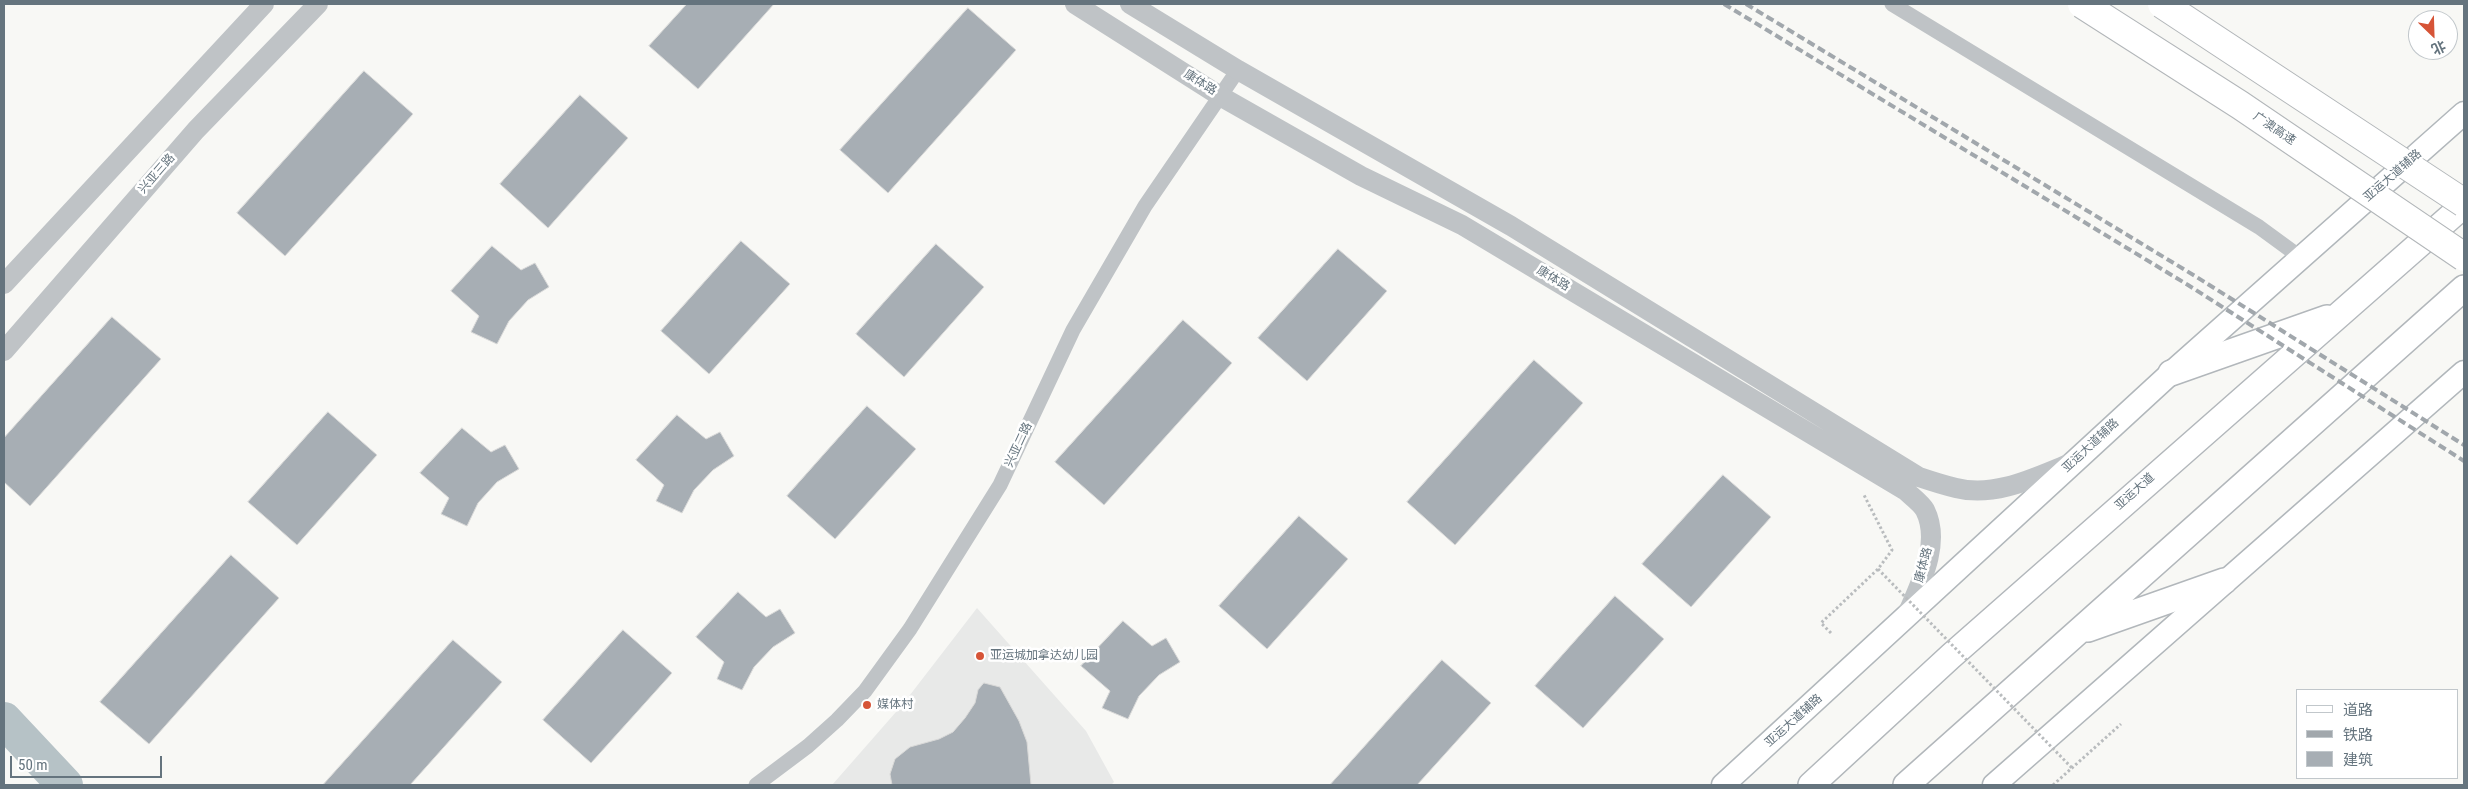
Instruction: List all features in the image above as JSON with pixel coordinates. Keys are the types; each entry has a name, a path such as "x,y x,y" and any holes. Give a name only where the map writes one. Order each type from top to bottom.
{"highway":[{"name":"广澳高速","path":"2082,4 2240,105 2464,257"},
{"path":"2162,4 2464,204"}],"main road":[{"name":"亚运大道辅路","path":"1723,785 1906,619 2171,373 2464,113"},
{"name":"亚运大道","path":"1811,785 1958,649 2464,204"},
{"path":"1906,785 2464,288"},
{"path":"2171,373 2341,313"},
{"path":"1994,785 2464,372"},
{"path":"2076,633 2224,581"}],"street":[{"path":"4,284 264,4"},
{"name":"兴亚三路","path":"4,351 196,130 318,4"},
{"name":"康体路","path":"1076,4 1220,96 1361,176 1462,225 1906,491 1924,509 1930,531 1930,548 1925,570 1906,619"},
{"name":"康体路","path":"1130,4 1238,70 1511,226 1919,477 1957,489 1981,491 2019,483 2073,462"},
{"path":"1892,4 2259,227 2300,257"},
{"name":"兴亚二路","path":"756,785 808,746 837,720 865,691 910,628 1000,485 1073,330 1140,214 1238,70"}],"path":[{"path":"1831,633 1821,623 1878,569 1892,550 1864,495"},
{"path":"1878,569 2072,768"},
{"path":"2053,785 2121,724"}],"shaded area":[{"name":"亚运城加拿达幼儿园","path":"977,608 1086,731 1114,782 1111,785 832,785 903,704"}],"building":[{"path":"687,4 774,4 698,89 649,46"},
{"path":"968,8 1016,50 888,193 840,150"},
{"path":"364,71 413,114 285,256 237,213"},
{"path":"580,95 628,138 548,228 500,184"},
{"path":"741,241 790,284 709,374 661,331"},
{"path":"936,244 984,287 904,377 856,334"},
{"path":"492,246 521,270 535,263 549,287 528,300 509,321 497,344 471,332 479,316 451,291"},
{"path":"1338,249 1387,291 1307,381 1258,338"},
{"path":"112,317 161,359 30,506 4,482 4,438"},
{"path":"1183,320 1232,363 1104,505 1055,462"},
{"path":"1534,360 1583,403 1455,545 1407,502"},
{"path":"867,406 916,449 835,539 787,496"},
{"path":"328,412 377,455 297,545 248,502"},
{"path":"677,415 706,439 720,432 734,456 713,470 694,490 682,513 656,501 664,485 636,460"},
{"path":"462,428 491,452 505,445 519,469 497,482 478,503 467,526 441,514 449,498 420,473"},
{"path":"1723,475 1771,517 1691,607 1642,564"},
{"path":"1299,516 1348,559 1267,649 1219,606"},
{"path":"231,555 279,598 149,744 100,702"},
{"path":"738,592 766,617 780,609 795,633 773,647 754,667 742,690 717,679 724,662 696,637"},
{"path":"1615,596 1664,639 1583,728 1535,686"},
{"path":"1123,621 1152,646 1166,638 1180,662 1159,675 1139,696 1128,719 1102,708 1110,691 1081,666"},
{"path":"623,630 672,673 591,763 543,720"},
{"path":"453,640 502,682 410,785 323,785"},
{"path":"1442,660 1491,703 1417,785 1330,785"},
{"path":"984,683 1000,687 1019,721 1027,742 1031,785 892,785 890,774 895,759 910,747 939,739 953,732 975,703 978,690"}],"waterway":[{"path":"4,720 65,785"}],"railway":[{"path":"1724,4 2188,285 2464,461"},
{"path":"1746,4 2195,276 2464,445"}],"place":[{"name":"亚运城加拿达幼儿园","path":"980,656"},
{"name":"媒体村","path":"867,705"}]}
